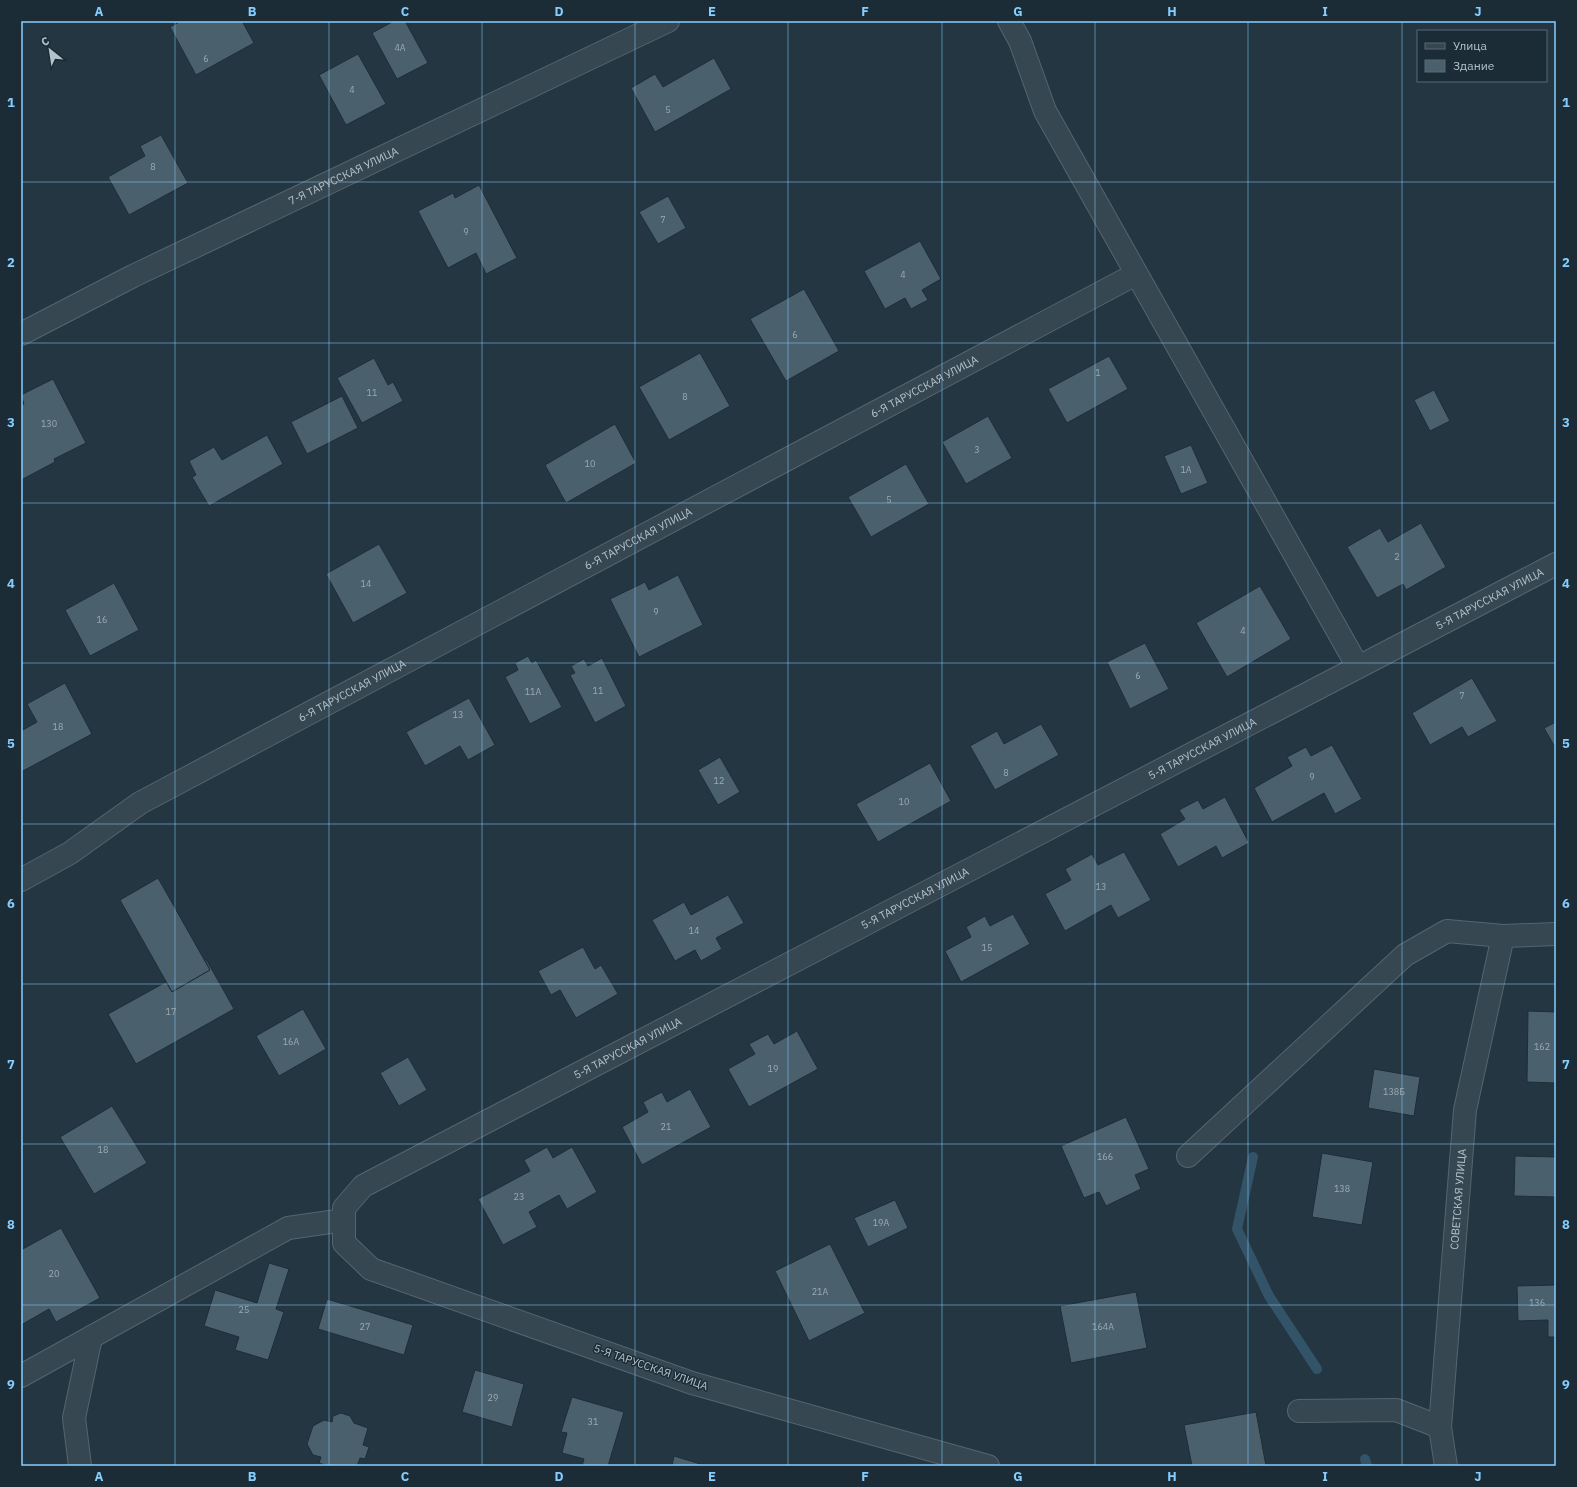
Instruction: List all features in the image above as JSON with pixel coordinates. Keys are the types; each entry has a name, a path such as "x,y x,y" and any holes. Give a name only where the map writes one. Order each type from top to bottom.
{"street":[{"name":"7-Я ТАРУССКАЯ УЛИЦА","path":"21,334 133,276 668,21"},
{"path":"1009,21 1020,41 1045,111 1358,667"},
{"name":"6-Я ТАРУССКАЯ УЛИЦА","path":"21,880 70,853 140,803 1136,274"},
{"name":"5-Я ТАРУССКАЯ УЛИЦА","path":"988,1466 692,1383 371,1269 344,1243 344,1208 363,1186 1556,564"},
{"path":"1188,1156 1405,955 1447,931 1503,936 1556,934"},
{"name":"СОВЕТСКАЯ УЛИЦА","path":"1446,1466 1440,1427 1465,1110 1503,936"},
{"path":"21,1376 288,1228 344,1220"},
{"path":"80,1466 74,1418 92,1336"},
{"path":"1299,1411 1396,1410 1440,1427"}],"building":[{"path":"181,21 242,21 254,43 196,75 170,27"},
{"path":"394,21 405,21 428,63 397,79 372,33"},
{"path":"358,54 386,104 346,125 319,75"},
{"path":"714,58 731,89 655,132 631,88 655,74 663,87"},
{"path":"161,135 188,183 129,215 108,177 145,156 140,146"},
{"path":"479,185 517,258 486,274 476,253 448,268 418,211 453,193 455,198"},
{"path":"668,196 686,228 658,244 639,212"},
{"path":"920,241 941,279 922,290 928,300 911,309 905,298 885,309 864,271"},
{"path":"804,289 839,351 786,381 750,319"},
{"path":"700,353 730,406 669,440 639,387"},
{"path":"1109,356 1128,389 1067,423 1048,389"},
{"path":"374,358 388,385 393,382 403,401 362,423 337,378"},
{"path":"53,379 86,443 54,459 55,462 21,480 21,405 24,404 21,395"},
{"path":"1434,390 1450,421 1430,431 1414,400"},
{"path":"342,396 358,428 307,454 291,422"},
{"path":"988,416 1012,458 966,484 942,442"},
{"path":"615,424 636,463 566,503 545,465"},
{"path":"267,435 283,464 209,506 192,477 196,475 189,461 214,447 222,460"},
{"path":"1191,445 1208,483 1181,494 1164,456"},
{"path":"906,464 929,504 871,537 848,497"},
{"path":"1421,523 1446,567 1406,590 1403,584 1377,598 1347,547 1380,528 1388,542"},
{"path":"379,544 407,593 353,623 326,574"},
{"path":"678,575 703,625 639,657 610,599 645,582 649,590"},
{"path":"114,583 139,630 90,656 65,610"},
{"path":"1260,586 1291,639 1227,677 1196,623"},
{"path":"1145,643 1169,689 1130,709 1107,662"},
{"path":"528,656 532,663 536,660 562,707 530,724 505,677 518,670 515,663"},
{"path":"602,658 626,706 595,723 570,675 575,673 571,666 584,659 588,666"},
{"path":"1472,678 1497,721 1468,737 1462,727 1430,745 1412,713"},
{"path":"65,683 92,734 21,772 21,731 37,722 27,704"},
{"path":"469,698 495,745 468,760 460,746 425,766 406,732"},
{"path":"1556,722 1556,749 1544,728"},
{"path":"1041,724 1059,755 995,790 970,746 997,731 1004,744"},
{"path":"1332,745 1362,799 1335,814 1324,793 1272,822 1254,788 1292,766 1287,757 1306,747 1311,756"},
{"path":"720,757 740,792 718,805 698,770"},
{"path":"930,763 951,801 878,842 856,804"},
{"path":"1225,797 1249,843 1222,858 1216,846 1178,867 1160,834 1185,819 1179,810 1198,800 1203,809"},
{"path":"1124,852 1151,900 1118,918 1111,905 1065,931 1045,894 1071,880 1065,869 1092,854 1098,865"},
{"path":"158,878 210,970 172,992 120,900"},
{"path":"728,895 744,923 716,938 722,949 701,961 695,950 675,961 652,920 684,902 691,915"},
{"path":"1013,914 1030,944 961,982 945,951 971,937 966,927 985,916 990,926"},
{"path":"583,947 595,969 601,965 618,994 576,1018 560,990 551,995 538,971"},
{"path":"206,959 234,1009 136,1064 108,1014 166,982 172,992 210,970 205,960"},
{"path":"303,1009 326,1049 279,1076 256,1036"},
{"path":"1528,1011 1556,1012 1556,1083 1527,1082"},
{"path":"797,1031 818,1069 749,1107 728,1069 755,1054 749,1044 768,1034 774,1044"},
{"path":"408,1057 427,1090 399,1106 380,1073"},
{"path":"1374,1069 1420,1077 1414,1116 1368,1108"},
{"path":"690,1089 711,1127 642,1165 622,1127 648,1112 643,1102 662,1092 667,1102"},
{"path":"112,1106 147,1163 94,1194 60,1137"},
{"path":"1126,1117 1149,1169 1135,1175 1141,1189 1106,1206 1099,1192 1084,1198 1061,1146"},
{"path":"547,1147 553,1158 572,1147 597,1192 567,1209 559,1195 529,1212 537,1227 503,1245 478,1199 530,1171 524,1160"},
{"path":"1322,1153 1373,1162 1362,1225 1312,1217"},
{"path":"1515,1156 1556,1157 1556,1197 1514,1196"},
{"path":"895,1200 908,1228 868,1247 854,1218"},
{"path":"61,1228 100,1298 56,1322 49,1309 21,1325 21,1250"},
{"path":"830,1244 865,1313 809,1341 775,1271"},
{"path":"269,1263 289,1269 276,1309 284,1312 268,1360 235,1350 239,1337 204,1326 215,1290 257,1303"},
{"path":"1556,1285 1556,1337 1548,1337 1548,1320 1518,1321 1517,1286"},
{"path":"1136,1292 1147,1348 1071,1363 1060,1306"},
{"path":"327,1299 413,1325 404,1355 318,1329"},
{"path":"475,1370 524,1384 512,1427 462,1412"},
{"path":"572,1397 624,1412 608,1466 582,1466 584,1459 562,1453 567,1433 561,1432"},
{"path":"1256,1412 1266,1466 1192,1466 1184,1425"},
{"path":"341,1413 350,1416 354,1423 368,1428 363,1445 369,1447 365,1459 360,1458 357,1466 328,1466 319,1463 321,1457 313,1455 307,1444 313,1426 324,1420 332,1422 333,1416"},
{"path":"674,1456 707,1466 672,1466"}],"waterway":[{"path":"1253,1157 1237,1229 1269,1296 1317,1369"},
{"path":"1365,1459 1367,1466"}]}
